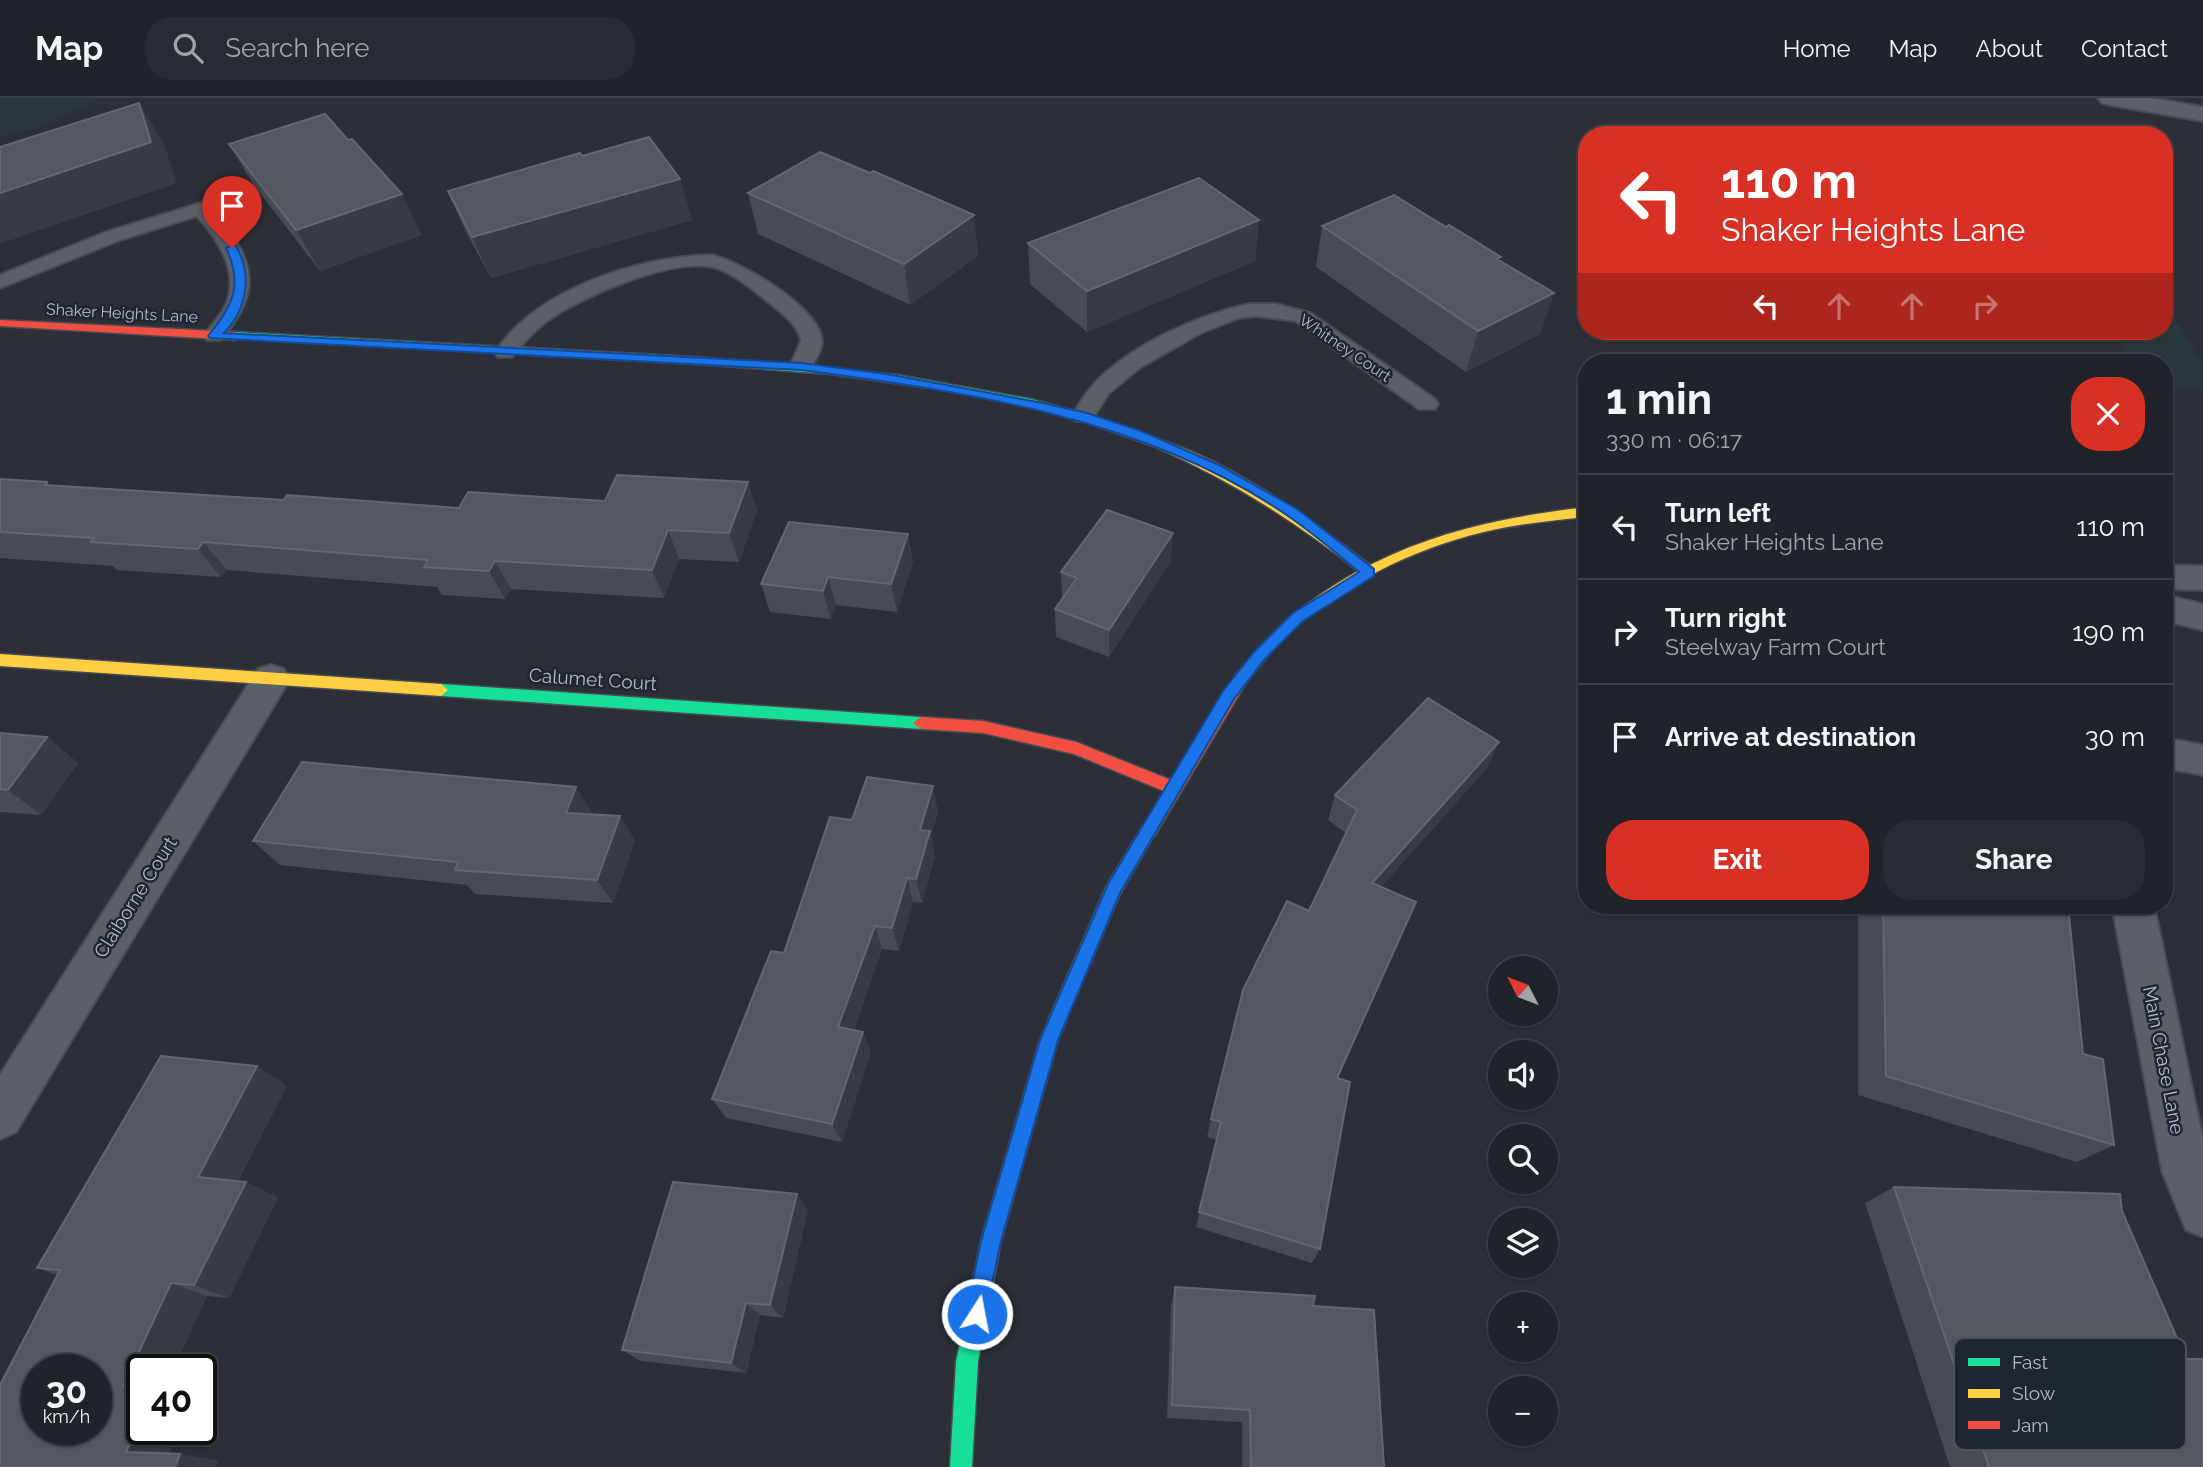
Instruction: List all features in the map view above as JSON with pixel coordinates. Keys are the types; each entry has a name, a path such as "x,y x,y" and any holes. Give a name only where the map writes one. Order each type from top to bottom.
{"street":[{"path":"2110,98 2203,114"},
{"name":"Shaker Heights Lane","path":"0,323 801,366 887,377 1083,416 1173,448 1253,487 1292,512 1369,572"},
{"path":"961,1467 967,1363 991,1241 1049,1040 1114,890 1229,695 1259,656 1298,617 1369,572 1438,541 1535,518 1578,513"},
{"path":"2173,577 2203,578"},
{"path":"2173,610 2203,617"},
{"name":"Calumet Court","path":"0,660 983,727 1076,748 1173,788"},
{"name":"Claiborne Court","path":"0,1116 271,679"},
{"path":"2173,754 2203,760"},
{"name":"Main Chase Lane","path":"2135,914 2186,1171 2203,1213"}],"lane":[{"path":"0,282 113,236 201,209 225,235 239,262 240,294 229,321 214,336"},
{"path":"505,352 513,336 530,321 599,285 682,261 716,261 772,293 803,322 811,336 810,350 801,366"},
{"name":"Whitney Court","path":"1083,416 1103,386 1153,351 1220,319 1246,310 1266,309 1303,317 1427,404"}],"shaded area":[{"path":"0,98 103,98 38,128 0,136"},
{"path":"2173,316 2203,364 2203,390 2173,388 2173,354 2126,354 2118,340 2173,340"}],"building":[{"path":"139,103 151,142 0,193 0,147"},
{"path":"325,114 348,140 352,139 402,194 296,230 229,144"},
{"path":"649,137 680,179 472,237 448,191 580,153 582,156"},
{"path":"820,152 870,173 873,171 974,215 904,264 748,193"},
{"path":"1199,178 1259,220 1087,291 1028,243"},
{"path":"1394,195 1446,227 1449,225 1501,257 1497,259 1554,293 1478,331 1322,226"},
{"path":"617,475 748,482 729,533 668,530 652,570 495,561 489,571 424,567 428,560 203,542 198,549 91,542 94,538 0,532 0,479 47,482 45,485 284,500 287,495 459,508 468,492 605,501"},
{"path":"1107,510 1173,533 1109,630 1055,609 1077,578 1061,572"},
{"path":"789,522 908,534 891,584 828,577 823,591 761,584"},
{"path":"1428,698 1499,742 1372,883 1416,902 1337,1078 1350,1082 1320,1249 1199,1212 1221,1122 1211,1119 1243,990 1287,901 1309,911 1357,810 1335,795"},
{"path":"0,733 47,737 8,790 0,789"},
{"path":"302,762 576,787 566,813 620,816 597,880 455,870 458,862 253,841"},
{"path":"867,777 933,786 920,830 930,831 916,879 907,878 892,928 875,926 838,1027 863,1032 832,1124 712,1099 771,951 784,953 830,817 852,820"},
{"path":"1883,914 2069,914 2083,1054 2103,1059 2114,1145 1886,1076"},
{"path":"161,1056 257,1066 198,1177 246,1182 194,1285 171,1283 138,1354 126,1354 126,1380 123,1386 126,1386 126,1445 129,1445 126,1452 180,1454 175,1467 0,1467 0,1385 60,1270 37,1268"},
{"path":"673,1182 797,1194 770,1305 746,1303 731,1363 622,1350"},
{"path":"1894,1187 2120,1194 2122,1211 2177,1338 1954,1338 1954,1364"},
{"path":"1175,1287 1315,1296 1313,1306 1374,1310 1384,1467 1251,1467 1250,1410 1172,1405"},
{"path":"2186,1359 2203,1359 2203,1467 1989,1467 1983,1450 2186,1450"}],"traffic: fast":[{"path":"235,336 696,361 830,371 965,389 1031,403 1095,421 1157,443"},
{"path":"441,690 921,723"},
{"path":"961,1467 967,1362 991,1241 1049,1040 1057,1021"}],"traffic: slow":[{"path":"1157,443 1216,470 1268,499 1369,572"},
{"path":"1241,679 1275,638 1299,616 1342,587 1388,562 1461,533 1523,520 1578,513"},
{"path":"0,660 441,690"},
{"path":"1057,1021 1113,890 1148,832"}],"traffic: jam":[{"path":"0,323 235,336"},
{"path":"1148,832 1241,679"},
{"path":"921,723 983,727 1076,748 1173,788"}],"route":[{"path":"232,248 239,262 240,294 229,321 214,336 801,366 887,377 1043,407 1083,416 1137,434 1173,448 1253,487 1292,512 1369,572 1298,617 1259,656 1229,695 1114,890 1049,1040 991,1241 977,1314"}]}
